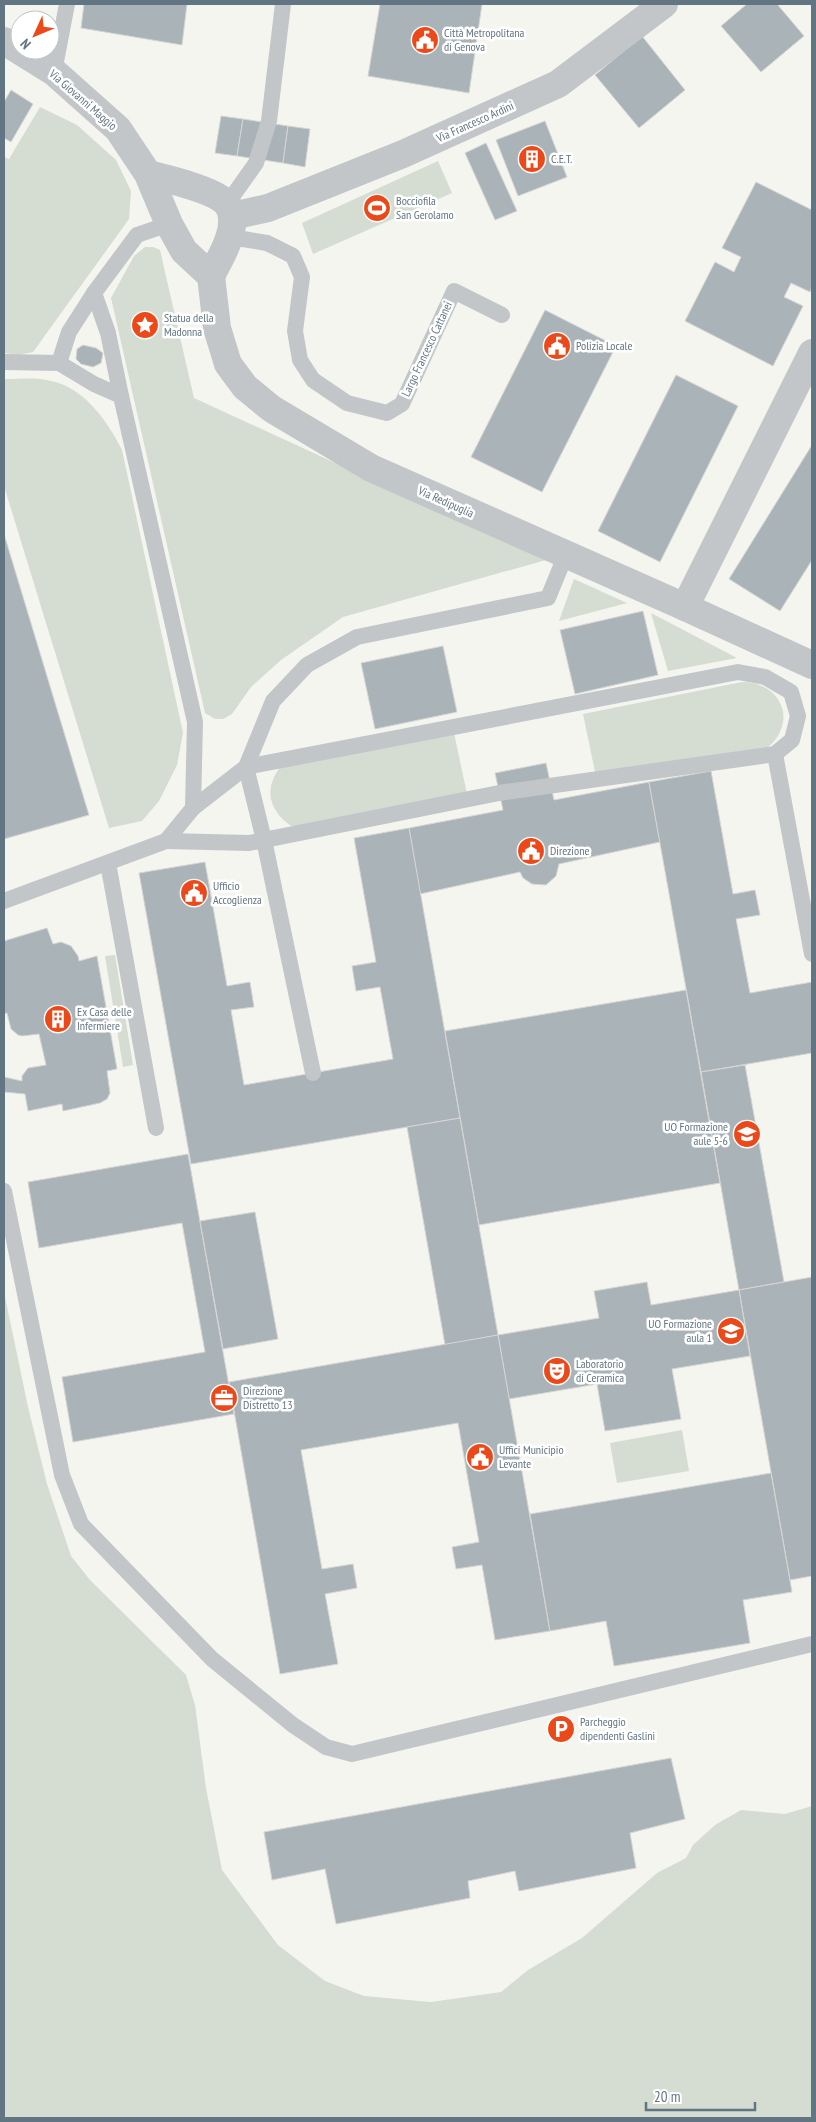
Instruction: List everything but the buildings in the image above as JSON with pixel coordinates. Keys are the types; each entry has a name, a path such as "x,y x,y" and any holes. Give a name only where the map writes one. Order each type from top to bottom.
{"street":[{"name":"Via Francesco Ardini","path":"230,219 268,208 403,154 558,84 664,4"},
{"name":"Via Giovanni Maggio","path":"4,41 54,72 118,130 148,174"},
{"name":"Largo Francesco Cattanei","path":"148,174 190,186 212,195 230,219"},
{"path":"148,174 168,224 184,251 211,276 230,219"},
{"name":"Via Redipuglia","path":"211,276 217,328 228,364 245,387 272,410 371,468 685,607 812,666"},
{"path":"685,607 812,353"}],"lane":[{"path":"54,72 67,4"},
{"path":"230,219 256,163 269,121 283,4"},
{"name":"Largo Francesco Cattanei","path":"230,219 267,243 292,256 302,277 295,331 300,360 313,380 347,403 386,412 402,404 454,292 502,315"},
{"path":"59,363 69,332 94,293 137,235 168,224"},
{"path":"94,293 108,333 195,722 193,808"},
{"path":"4,362 59,363 94,384 121,396"},
{"path":"313,1073 264,840 246,768 273,701 307,665 357,637 548,598 566,554"},
{"path":"4,901 166,840 249,843 499,793 775,754 792,740 798,716 791,692 766,677 738,672 246,768 193,808 166,840"},
{"path":"775,754 812,954"},
{"path":"108,863 156,1128"},
{"path":"4,1191 62,1475 81,1524 212,1659 293,1725 326,1747 352,1754 812,1644"}],"shaded area":[{"path":"40,107 77,125 116,160 131,191 129,219 33,352 18,355 4,353 4,157 9,159"},
{"name":"Bocciofila San Gerolamo","path":"438,161 452,193 313,254 302,223"},
{"path":"145,247 153,247 160,250 194,398 546,560 343,617 281,660 251,687 232,714 223,719 215,719 205,713 111,298 134,256"},
{"path":"4,379 46,380 63,385 74,391 94,408 110,428 122,450 183,733 177,765 159,801 142,821 109,828 4,486"},
{"path":"574,579 627,603 559,621"},
{"path":"651,613 737,658 668,671"},
{"path":"742,682 756,684 767,689 781,705 782,727 777,738 767,748 595,772 583,714"},
{"path":"454,733 467,794 294,828 279,815 271,800 270,791 272,783 282,765"},
{"path":"115,955 133,1065 123,1067 105,956"},
{"path":"4,1292 28,1407 47,1484 71,1556 90,1580 186,1675 195,1705 206,1788 222,1870 278,1945 325,1981 364,1996 431,2002 501,1992 528,1970 582,1938 657,1873 686,1858 693,1845 715,1825 741,1810 785,1814 812,1806 812,2118 4,2118"},
{"path":"682,1430 689,1471 617,1483 610,1443"}],"place":[{"name":"Città Metropolitana di Genova","path":"425,40"},
{"name":"C.E.T.","path":"532,159"},
{"name":"Bocciofila San Gerolamo","path":"377,208"},
{"name":"Statua della Madonna","path":"145,325"},
{"name":"Polizia Locale","path":"557,346"},
{"name":"Direzione","path":"531,851"},
{"name":"Ufficio Accoglienza","path":"194,893"},
{"name":"Ex Casa delle Infermiere","path":"58,1019"},
{"name":"UO Formazione aule 5-6","path":"747,1134"},
{"name":"UO Formazione aula 1","path":"731,1331"},
{"name":"Laboratorio di Ceramica","path":"557,1371"},
{"name":"Direzione Distretto 13","path":"224,1398"},
{"name":"Uffici Municipio Levante","path":"480,1457"},
{"name":"Parcheggio dipendenti Gaslini","path":"561,1729"}]}
